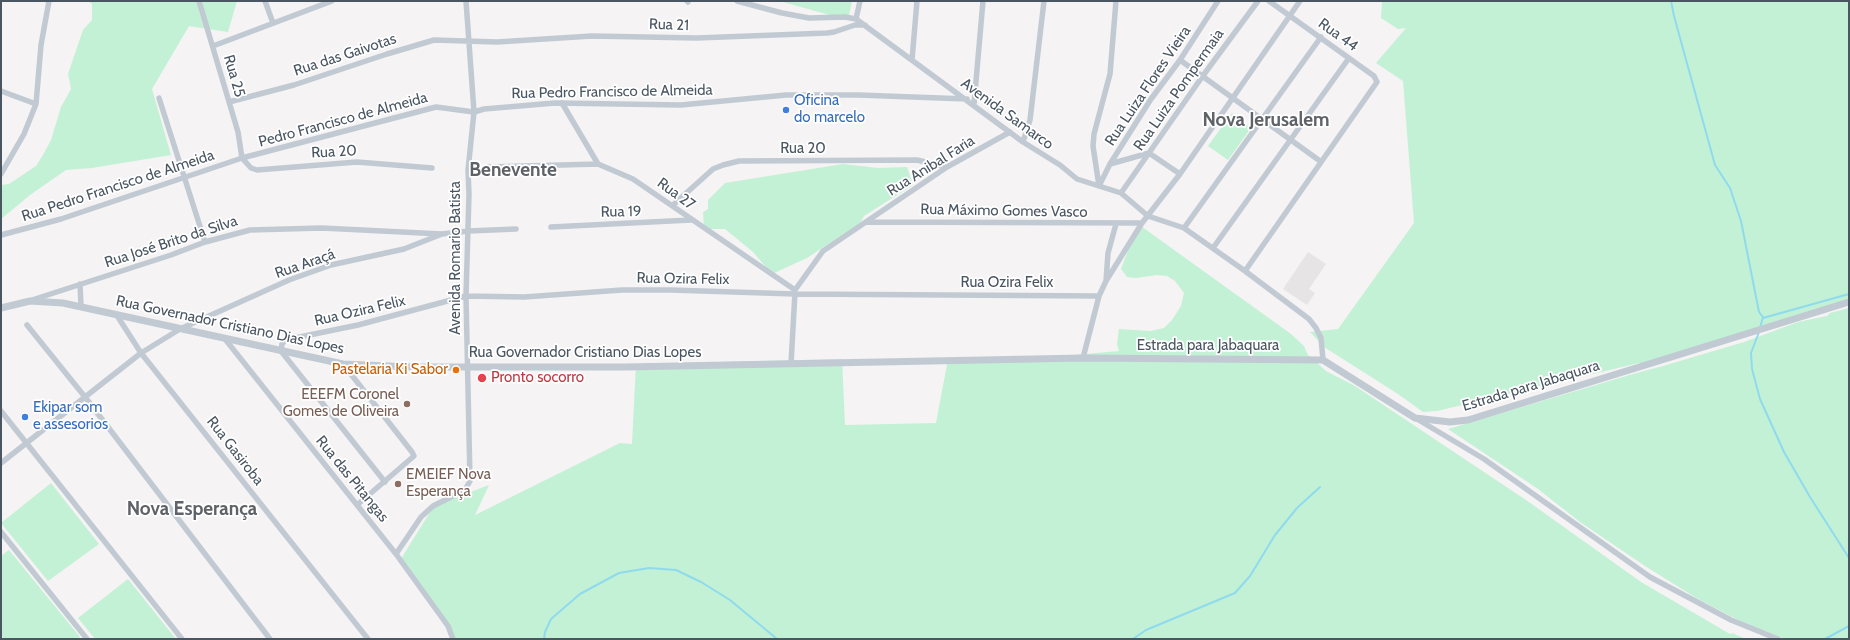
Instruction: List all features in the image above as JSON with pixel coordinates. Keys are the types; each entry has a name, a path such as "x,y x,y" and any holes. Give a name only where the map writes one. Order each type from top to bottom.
{"street":[{"path":"1,174 24,134 36,104 41,44 49,1"},
{"name":"Rua 25","path":"199,1 238,132 242,158"},
{"path":"266,1 273,23"},
{"path":"213,46 332,1"},
{"name":"Avenida Romario Batista","path":"396,554 421,517 433,506 465,490 470,484 466,296 468,170 474,112 466,1"},
{"path":"737,1 782,13 809,18 846,17 856,19 860,1"},
{"path":"912,60 917,1"},
{"path":"974,104 983,1"},
{"path":"1023,142 1030,120 1044,1"},
{"path":"1099,186 1093,146 1094,134 1110,74 1116,1"},
{"name":"Rua Luiza Flores Vieira","path":"1099,186 1110,164 1151,99 1180,60 1218,1"},
{"name":"Rua Luiza Pompermaia","path":"1121,193 1202,77 1258,1"},
{"name":"Rua 44","path":"1269,1 1374,76 1377,82 1320,161"},
{"path":"1083,358 1099,296 1106,280 1142,223 1180,174 1233,100 1300,1"},
{"name":"Avenida Samarco","path":"856,19 974,104 1023,142 1060,165 1077,179 1121,193 1148,216"},
{"name":"Rua 21","path":"470,41 515,41 592,36 697,38 827,33 855,25 866,25"},
{"path":"1184,228 1321,37"},
{"name":"Rua das Gaivotas","path":"229,102 301,83 425,42 442,39 470,41"},
{"path":"1213,248 1349,58"},
{"path":"1180,60 1233,100 1320,161 1245,271"},
{"path":"1,91 36,104"},
{"name":"Rua Pedro Francisco de Almeida","path":"474,112 484,109 562,103 681,105 786,95 858,95 967,99"},
{"path":"159,98 206,242"},
{"path":"487,167 598,164 562,103"},
{"name":"Pedro Francisco de Almeida","path":"242,158 420,110 436,107 474,112"},
{"name":"Rua Anibal Faria","path":"795,292 823,251 947,166 1010,132"},
{"path":"1110,164 1149,153 1180,174"},
{"name":"Rua Pedro Francisco de Almeida","path":"1,235 61,219 242,158"},
{"name":"Rua 20","path":"242,158 251,168 257,170 358,162 432,168"},
{"name":"Rua 20","path":"673,205 714,169 723,164 739,161 917,160 947,166"},
{"name":"Rua 27","path":"598,164 633,179 673,205 691,220 795,292"},
{"path":"1148,216 1184,228 1309,319 1321,338 1323,360"},
{"name":"Rua 19","path":"551,227 691,220"},
{"name":"Rua Máximo Gomes Vasco","path":"866,222 1142,223"},
{"path":"1106,280 1108,253 1116,224"},
{"name":"Rua José Brito da Silva","path":"30,301 171,255 206,242 243,232 272,229 361,229 442,234 468,231 516,229"},
{"name":"Rua Araçá","path":"1,463 141,352 180,329 290,280 331,265 404,249 442,234"},
{"path":"80,284 81,306"},
{"name":"Rua Ozira Felix","path":"281,351 283,342 288,339 358,326 466,296 524,297 622,290 671,290 1099,296"},
{"path":"791,364 795,292"},
{"name":"Rua Governador Cristiano Dias Lopes","path":"1,308 30,301 81,306 342,364 468,367 626,367 1008,359"},
{"name":"Estrada para Jabaquara","path":"1008,359 1083,358 1323,360 1415,418 1450,422 1468,420 1849,302"},
{"name":"Rua Gasiroba","path":"116,314 141,352 368,639"},
{"path":"27,325 85,397 270,639"},
{"name":"Rua das Pitangas","path":"225,339 396,554 448,626 453,639"},
{"path":"281,351 385,482"},
{"path":"342,364 414,456 357,505"},
{"path":"1,411 182,639"},
{"path":"1415,418 1484,460 1650,577 1731,620 1778,639"},
{"path":"1,532 87,639"}],"shaded area":[{"path":"1308,252 1326,264 1309,289 1315,293 1307,305 1283,289"}],"green space":[{"path":"88,1 237,1 228,32 189,26 152,89 171,155 92,168 66,170 30,195 1,219 1,185 9,184 36,166 51,140 61,107 71,89 68,74 83,30 92,20 92,4"},
{"path":"779,1 852,1 848,20"},
{"path":"1382,1 1849,1 1849,300 1642,365 1639,363 1437,411 1423,412 1398,394 1324,347 1310,332 1338,329 1414,223 1403,81 1376,63 1406,28 1398,29 1381,18"},
{"path":"1232,113 1251,128 1228,160 1208,146"},
{"path":"843,164 878,168 907,167 913,185 864,216 860,223 807,258 772,274 753,252 725,229 704,229 703,212 708,209 708,200 725,183"},
{"path":"1138,224 1291,334 1304,346 1308,355 1326,371 1355,386 1526,500 1641,582 1730,634 1732,633 1746,639 452,639 451,632 399,562 432,509 447,501 489,485 475,515 620,443 632,444 636,364 842,359 845,425 936,423 948,359 1063,356 1119,351 1117,344 1119,329 1151,331 1164,328 1172,320 1181,306 1184,293 1175,281 1167,276 1157,275 1136,278 1127,277 1121,269"},
{"path":"1849,308 1849,639 1785,639 1742,622 1698,599 1645,566 1580,522 1538,489 1448,429 1744,342 1798,322 1827,316 1830,313"},
{"path":"51,483 99,544 48,581 1,523"},
{"path":"9,550 80,637 77,639 4,639 1,635 1,556"},
{"path":"128,579 176,639 95,639 78,618"}],"waterway":[{"path":"1671,1 1715,165 1730,188 1741,221 1759,312 1763,317 1760,328"},
{"path":"1763,318 1849,294"},
{"path":"1759,332 1751,353 1752,369 1760,399 1784,452 1810,497 1849,558"},
{"path":"1133,639 1146,630 1235,593 1250,576 1275,535 1297,508 1320,487"},
{"path":"544,639 545,632 551,619 580,594 619,573 649,568 676,570 701,582 730,600 777,639"},
{"path":"1825,639 1849,626"}],"place":[{"name":"Oficina do marcelo","path":"786,110"},
{"name":"Pastelaria Ki Sabor","path":"456,370"},
{"name":"Pronto socorro","path":"482,378"},
{"name":"EEEFM Coronel Gomes de Oliveira","path":"407,404"},
{"name":"Ekipar som e assesorios","path":"25,417"},
{"name":"EMEIEF Nova Esperança","path":"398,484"}],"district":[{"name":"Nova Jerusalem","path":"1266,120"},
{"name":"Benevente","path":"513,170"},
{"name":"Nova Esperança","path":"192,509"}]}
